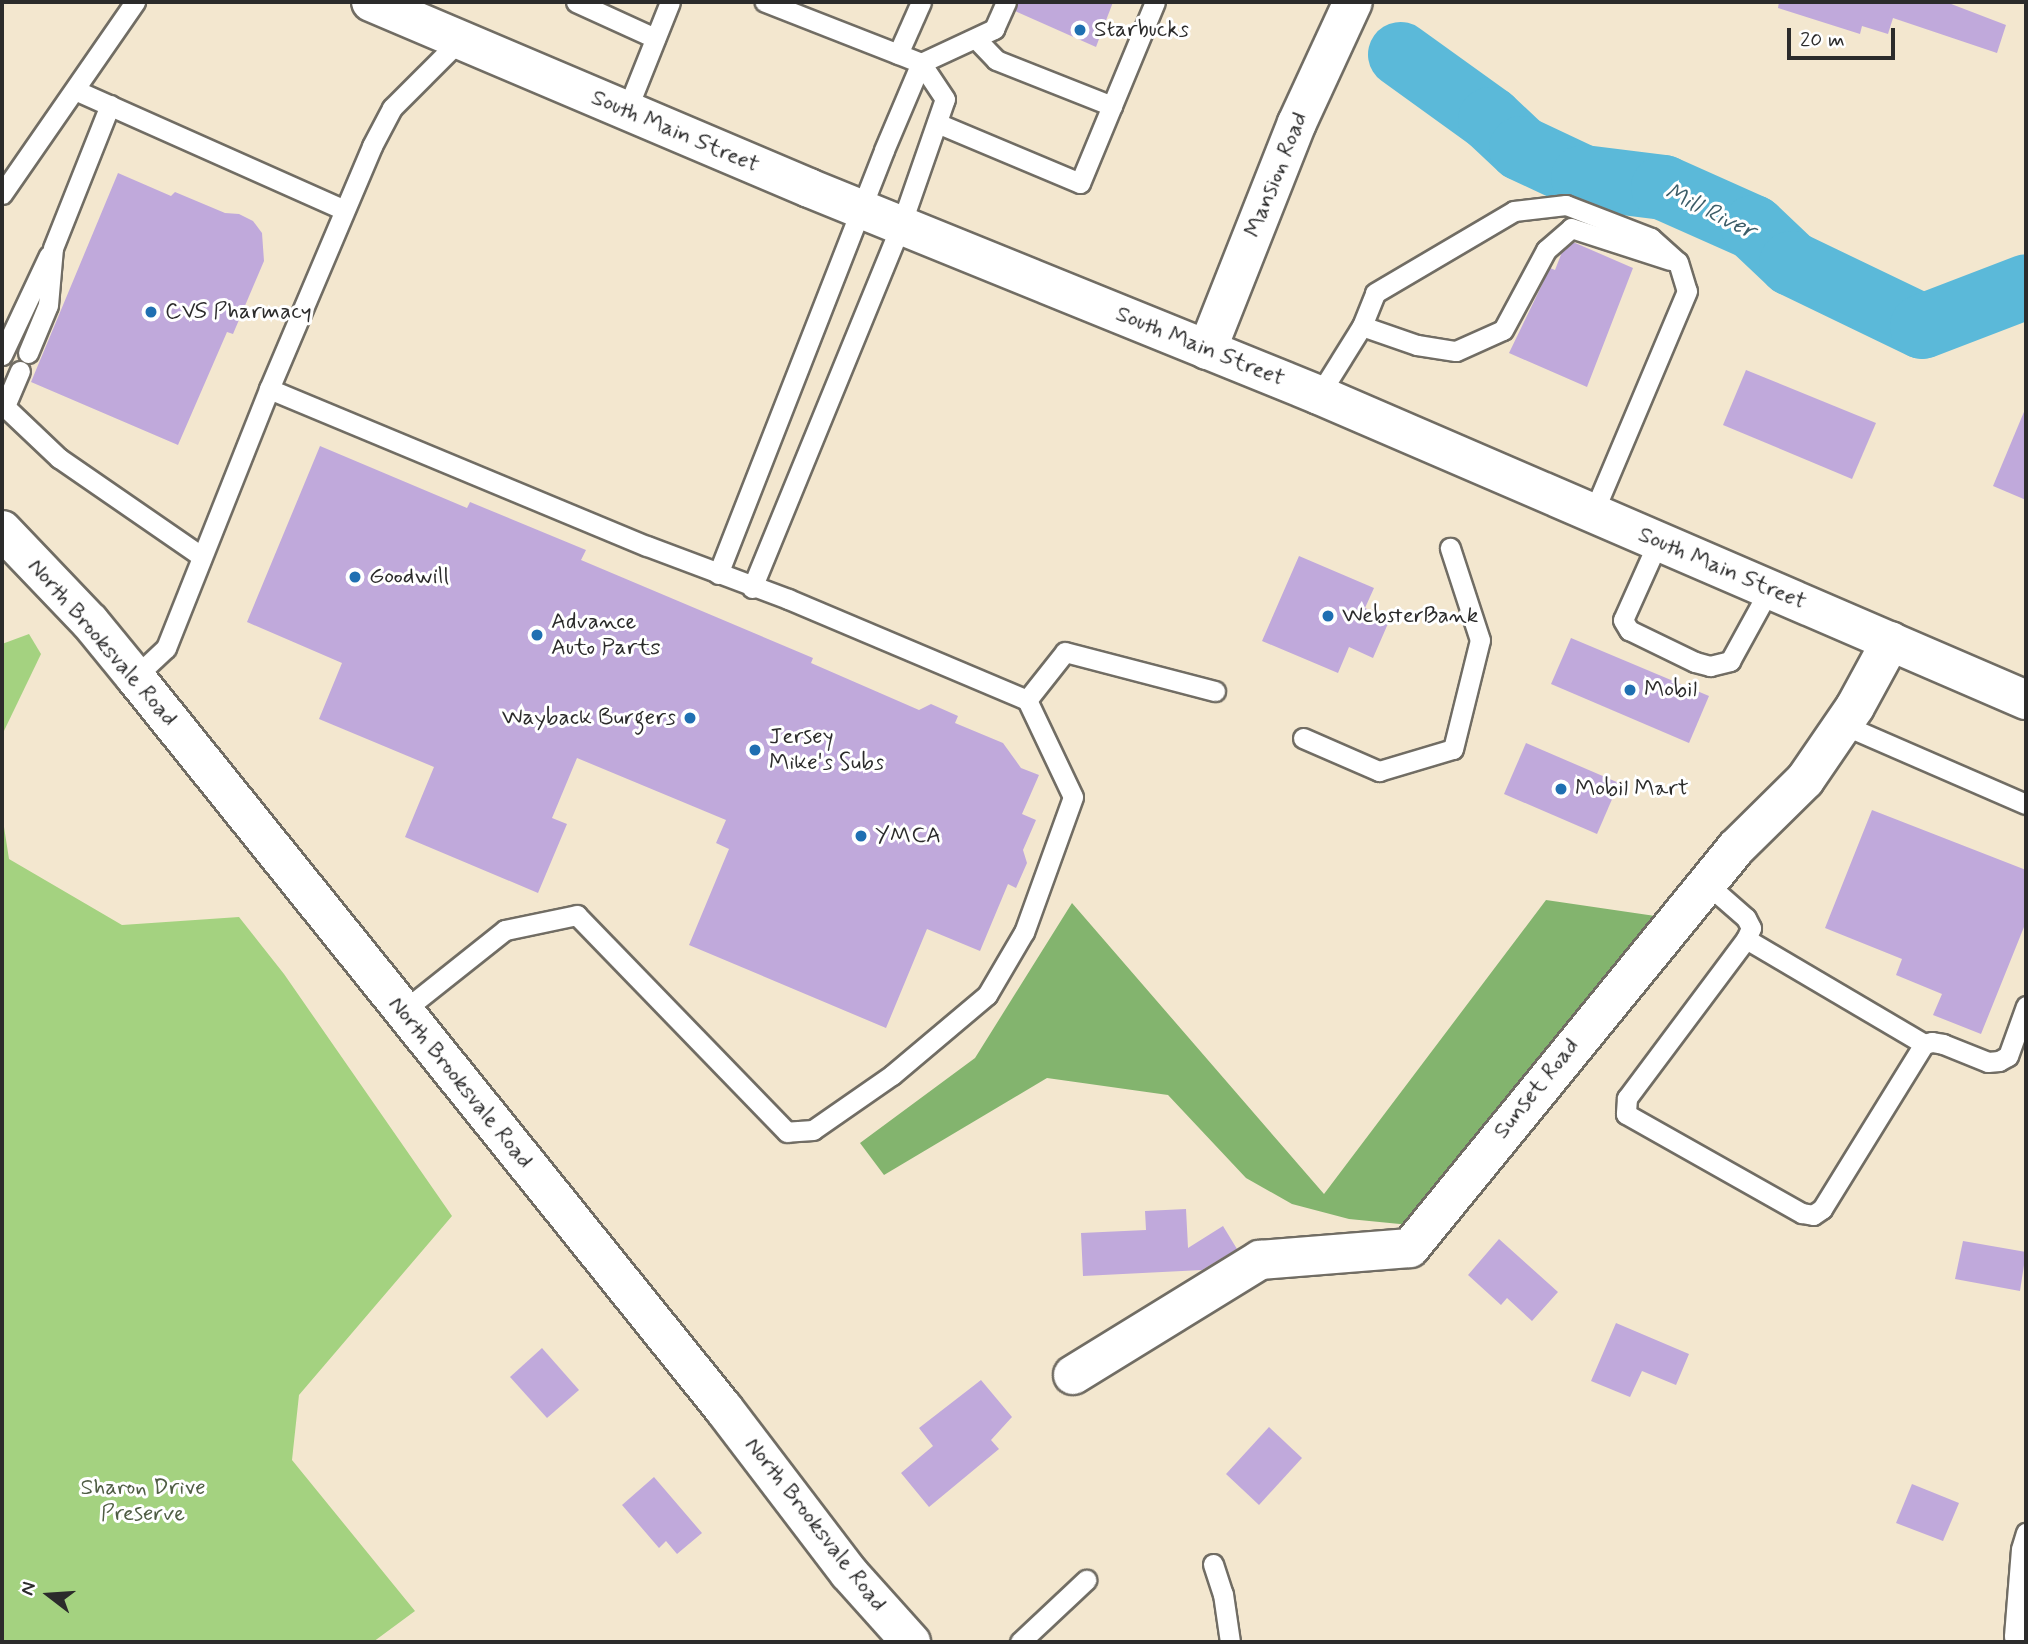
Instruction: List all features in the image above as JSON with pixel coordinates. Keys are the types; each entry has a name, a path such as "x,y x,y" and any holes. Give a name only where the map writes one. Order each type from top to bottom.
{"main road":[{"name":"Mansion Road","path":"1208,350 1297,122 1353,2"},
{"name":"South Main Street","path":"376,3 626,112 1318,395 2026,700"},
{"name":"North Brooksvale Road","path":"2,530 90,622 135,677 724,1409 900,1639"},
{"name":"Sunset Road","path":"1073,1375 1260,1260 1410,1248 1706,883 1736,848 1805,780 1844,724 1891,641"}],"lane":[{"path":"2,194 135,2"},
{"path":"576,2 655,38"},
{"path":"626,112 670,2"},
{"path":"752,587 901,225 945,99 921,63 765,2"},
{"path":"898,54 921,2"},
{"path":"718,574 921,63 994,29 1006,2"},
{"path":"937,123 1080,183 1154,2"},
{"path":"976,39 996,60 1112,106"},
{"path":"135,677 166,648 269,389 372,146 392,108 460,40"},
{"path":"75,90 345,210"},
{"path":"2,355 53,248 110,105"},
{"path":"1318,395 1362,326 1375,293 1514,211 1566,205 1651,238 1678,262 1687,291 1593,514"},
{"path":"1362,326 1417,345 1456,351 1503,330 1546,250 1571,228 1678,262"},
{"path":"53,248 48,305 3,405 59,458 201,556"},
{"path":"269,389 718,574 788,598 1027,700 1073,797 1024,932 987,995 892,1075 813,1130 787,1132 577,915 505,930 402,1012"},
{"path":"1658,542 1623,620 1629,630 1695,662 1710,666 1730,661 1769,590"},
{"path":"1303,738 1379,771 1453,749 1480,640 1450,548"},
{"path":"1027,700 1065,652 1215,691"},
{"path":"1844,724 2026,804"},
{"path":"1706,883 1746,918 1751,928 1746,939 1627,1098 1626,1114 1802,1213 1813,1215 1822,1209 1924,1044 1943,1044 1988,1062 1999,1061 2008,1056 2026,1006"},
{"path":"1746,939 1924,1044"},
{"path":"2016,1642 2021,1549 2026,1533"},
{"path":"1213,1564 1223,1594 1230,1642"},
{"path":"1020,1642 1086,1580"}],"green space":[{"path":"29,634 41,654 2,735 2,644"},
{"name":"Sharon Drive Preserve","path":"2,814 9,859 122,925 239,917 284,974 452,1216 299,1395 292,1460 415,1611 373,1642 2,1642"},
{"path":"1546,900 1662,917 1410,1225 1349,1219 1292,1204 1246,1178 1168,1095 1047,1078 884,1175 860,1143 975,1058 1072,903 1324,1194"}],"building":[{"name":"Starbucks","path":"1018,2 1113,2 1096,47 1015,11"},
{"path":"1779,2 1946,2 2006,25 1997,53 1893,18 1888,34 1862,26 1860,34 1778,8"},
{"name":"CVS Pharmacy","path":"118,173 171,196 175,192 225,213 239,214 253,221 262,233 264,261 233,334 227,332 178,445 31,382"},
{"path":"1573,242 1633,268 1587,387 1509,353 1550,268 1555,270 1562,252"},
{"path":"1746,370 1876,423 1852,479 1723,425"},
{"path":"2026,407 2026,500 1993,486"},
{"path":"320,446 467,508 470,502 586,550 581,560 813,658 811,663 919,710 931,704 958,716 955,723 1003,743 1021,768 1039,775 1022,814 1036,820 1023,850 1027,863 1016,888 1008,884 980,951 927,929 886,1028 689,945 729,849 716,843 726,820 577,758 552,818 567,824 538,893 405,837 434,767 319,719 342,663 247,622"},
{"name":"WebsterBank","path":"1299,556 1374,588 1365,608 1390,619 1373,658 1349,647 1338,673 1262,641"},
{"name":"Mobil","path":"1571,638 1709,696 1689,743 1551,684"},
{"name":"Mobil Mart","path":"1526,743 1619,783 1597,834 1504,794"},
{"path":"1872,810 2026,870 2026,922 1981,1034 1933,1015 1942,994 1896,975 1902,959 1825,928"},
{"path":"1186,1209 1188,1248 1223,1226 1237,1249 1202,1270 1083,1276 1081,1233 1146,1230 1145,1211"},
{"path":"1499,1239 1558,1292 1532,1321 1507,1298 1501,1305 1468,1275"},
{"path":"1963,1241 2026,1252 2020,1291 1955,1279"},
{"path":"1616,1323 1689,1354 1676,1385 1642,1371 1630,1397 1591,1381"},
{"path":"542,1348 579,1390 547,1418 510,1377"},
{"path":"981,1380 1012,1417 991,1440 999,1449 929,1507 901,1473 933,1446 919,1428"},
{"path":"1269,1427 1302,1458 1259,1505 1226,1474"},
{"path":"654,1477 702,1533 677,1554 666,1541 659,1548 622,1505"},
{"path":"1912,1484 1959,1503 1943,1541 1896,1523"}],"waterway":[{"name":"Mill River","path":"1400,54 1490,119 1521,148 1583,177 1663,187 1753,227 1791,263 1922,326 2026,286"}],"place":[{"name":"Starbucks","path":"1080,30"},
{"name":"CVS Pharmacy","path":"151,312"},
{"name":"Goodwill","path":"355,577"},
{"name":"WebsterBank","path":"1328,616"},
{"name":"Advance Auto Parts","path":"537,635"},
{"name":"Mobil","path":"1630,690"},
{"name":"Wayback Burgers","path":"690,718"},
{"name":"Jersey Mike's Subs","path":"755,750"},
{"name":"Mobil Mart","path":"1561,789"},
{"name":"YMCA","path":"861,836"}]}
